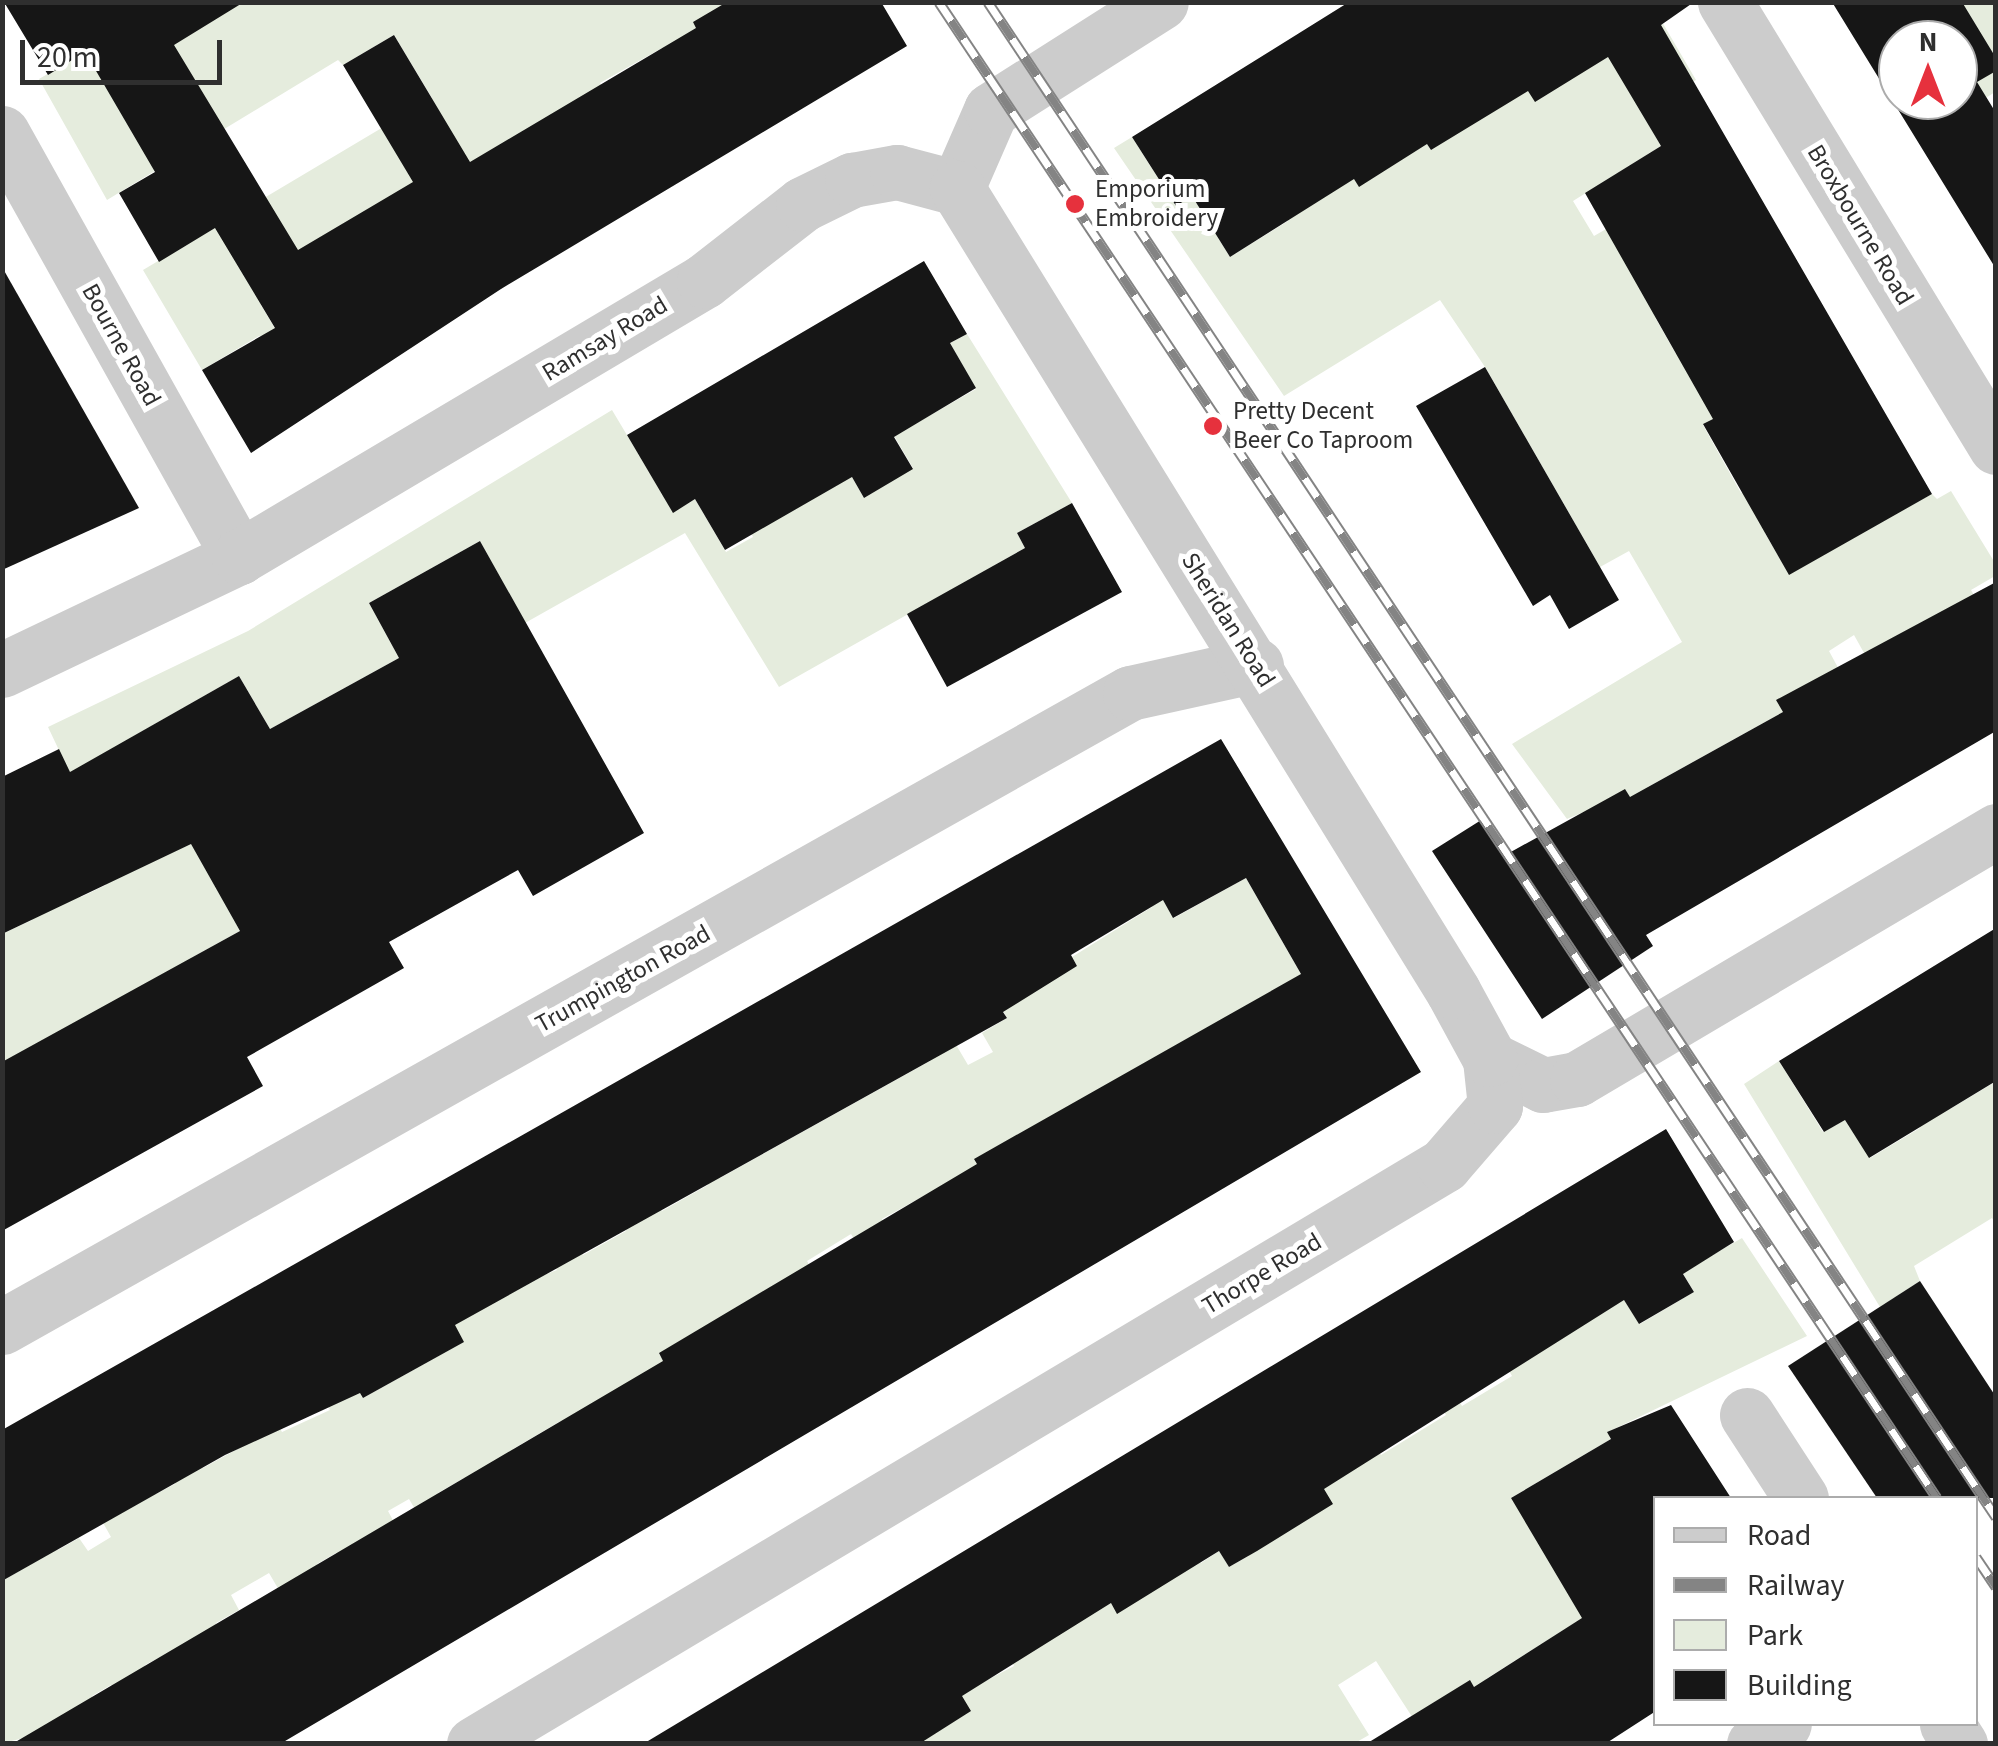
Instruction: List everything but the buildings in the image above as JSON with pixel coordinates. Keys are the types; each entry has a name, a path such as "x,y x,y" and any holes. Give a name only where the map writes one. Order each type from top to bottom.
{"street":[{"path":"957,188 991,110 1161,2"},
{"name":"Broxbourne Road","path":"1726,2 1996,447"},
{"name":"Bourne Road","path":"2,133 239,557"},
{"name":"Ramsay Road","path":"2,670 239,557 704,281 803,204 852,180 898,172 957,188"},
{"name":"Sheridan Road","path":"957,188 1256,664 1490,1058"},
{"name":"Trumpington Road","path":"2,1328 1130,693 1256,664"},
{"path":"1490,1058 1542,1085 1577,1079 1996,831"},
{"name":"Thorpe Road","path":"474,1744 1444,1165 1495,1106 1490,1058"},
{"path":"1747,1415 1800,1496"},
{"path":"1754,1744 1781,1726"}],"green space":[{"path":"171,3 726,3 718,63 662,48 600,83 621,119 261,305 279,335 259,336 202,370 143,270 432,98 394,35 343,65 338,60 107,200 39,79 85,52 110,93"},
{"path":"1651,3 1696,80 1642,113 1661,146 1573,201 1594,236 1660,198 1656,319 1676,354 1692,345 1766,388 1703,425 1741,493 1807,453 1802,511 1765,533 1786,569 1932,494 1937,499 1951,491 1995,563 1995,576 1971,590 1994,631 1887,694 1854,635 1829,651 1842,675 1777,700 1783,712 1648,787 1668,822 1584,812 1567,819 1512,744 1682,642 1629,551 1600,567 1485,367 1440,300 1284,396 1114,148 1132,137 1175,205 1192,196 1230,257 1288,221 1252,163 1385,78 1431,150"},
{"path":"1918,3 1995,3 1995,92 1978,103 1978,72 1991,50 1978,42 1978,20 1944,20"},
{"path":"967,334 1072,503 1017,533 1025,548 779,687 685,533 525,623 480,541 369,603 399,658 270,729 239,676 132,737 240,931 191,958 217,1003 151,980 3,1096 2,934 32,920 5,863 69,873 81,897 106,885 96,865 110,858 48,727 248,631 612,410 673,512 695,499 726,552 753,537 746,523 852,477 864,498 913,468 870,395 915,424 976,389 950,343"},
{"path":"1148,874 1174,918 1246,878 1306,983 983,1173 943,1216 929,1193 882,1219 913,1273 884,1290 851,1234 807,1261 840,1319 781,1281 735,1308 767,1362 683,1339 659,1354 674,1379 559,1422 513,1449 540,1495 464,1478 438,1493 449,1513 425,1526 409,1499 388,1511 403,1539 348,1574 336,1553 317,1564 328,1584 307,1638 269,1573 231,1595 239,1610 216,1623 230,1645 177,1676 164,1655 145,1665 141,1738 111,1685 92,1696 105,1719 3,1743 2,1581 28,1566 31,1503 58,1550 79,1538 88,1551 111,1537 78,1478 148,1481 156,1494 175,1484 176,1421 203,1468 252,1441 253,1380 282,1432 330,1410 318,1387 328,1337 363,1398 417,1368 463,1342 447,1311 557,1270 544,1247 555,1206 583,1255 626,1231 600,1184 635,1164 662,1211 708,1185 683,1139 720,1178 930,1061 929,999 968,1065 993,1052 982,1033 1007,1018 993,993 1077,966 1072,957 1152,907 1137,881"},
{"path":"1779,1061 1823,1132 1845,1120 1870,1158 1920,1128 1896,1088 1926,1070 1950,1109 1995,1082 1995,1223 1992,1218 1914,1266 1920,1281 1880,1307 1744,1084"},
{"path":"1656,1228 1711,1256 1742,1238 1807,1336 1608,1432 1611,1439 1511,1498 1586,1616 1486,1679 1508,1715 1497,1722 1470,1681 1430,1705 1429,1743 1376,1661 1338,1685 1369,1735 1355,1743 867,1743 1014,1666 993,1629 1095,1612 1195,1555 1201,1563 1219,1551 1229,1567 1247,1557 1322,1486 1354,1412 1381,1455 1446,1415 1420,1372 1436,1363 1462,1406 1512,1376 1486,1332 1623,1298 1640,1324 1694,1292"}],"railway":[{"path":"939,2 1936,1496"},
{"path":"988,2 1996,1517"},
{"path":"1978,1560 1996,1587"}],"place":[{"name":"Emporium Embroidery","path":"1075,204"},
{"name":"Pretty Decent Beer Co Taproom","path":"1213,426"}]}
